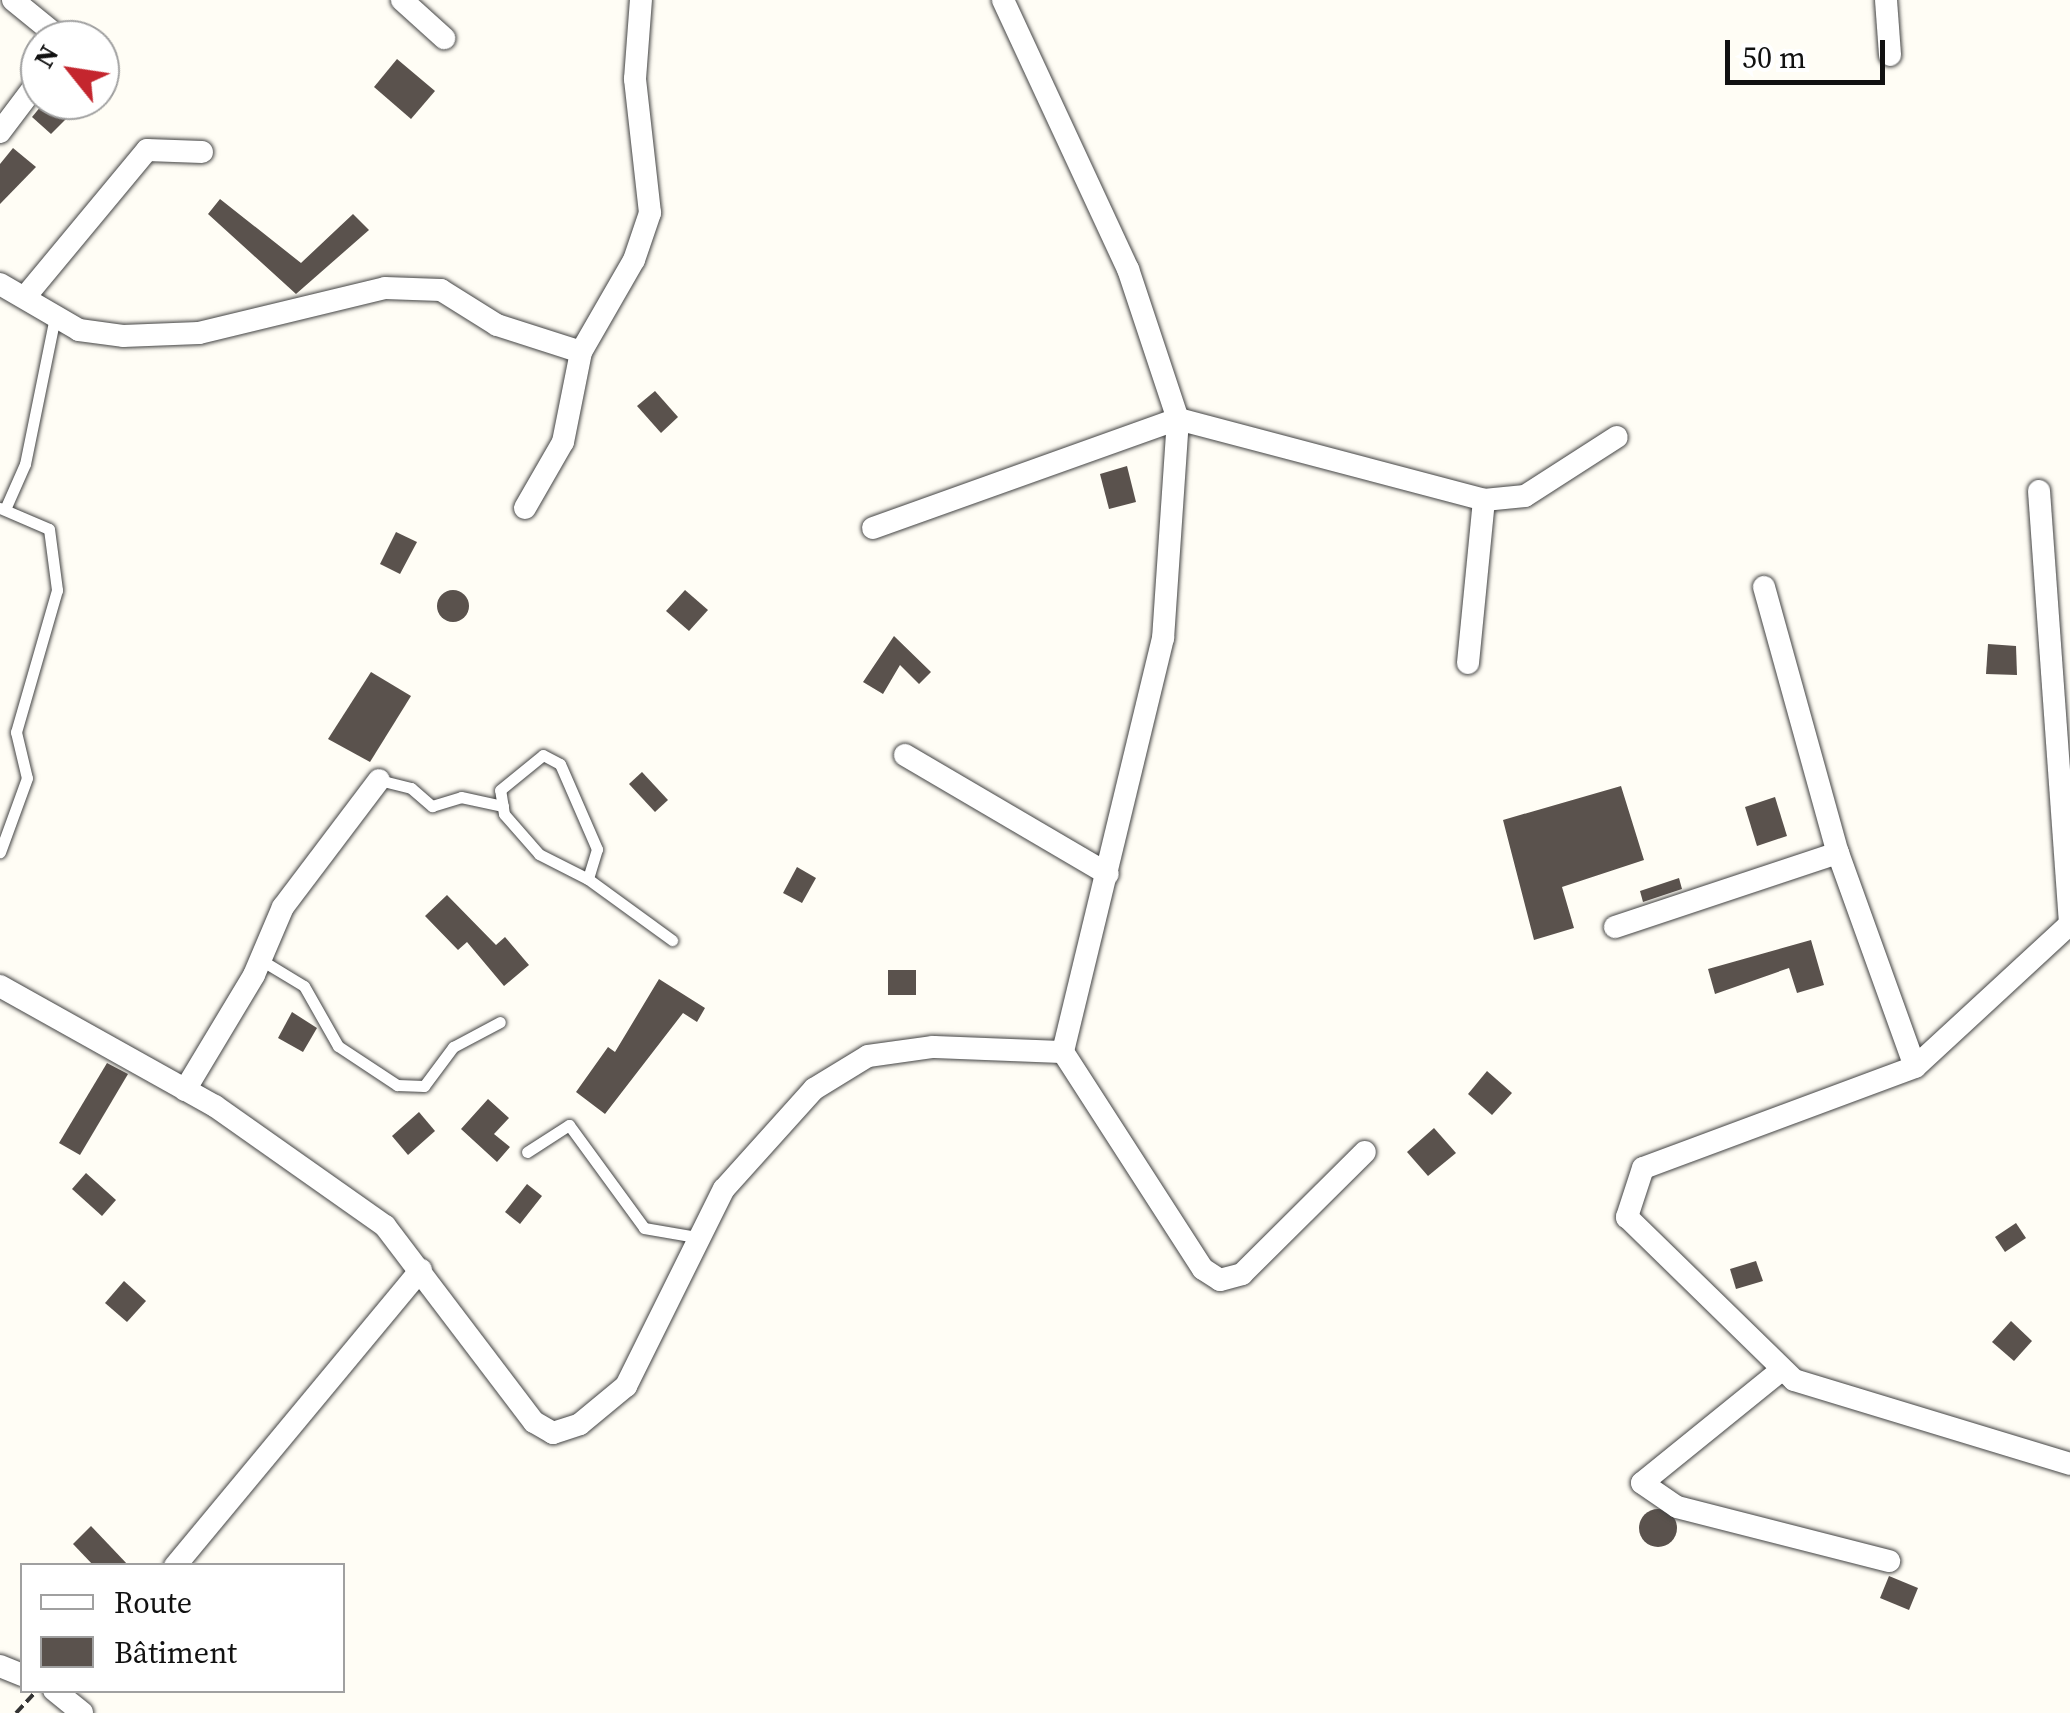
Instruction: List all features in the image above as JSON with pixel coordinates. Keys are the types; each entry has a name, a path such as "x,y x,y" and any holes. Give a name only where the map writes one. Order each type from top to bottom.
{"street":[{"path":"13,0 38,20"},
{"path":"402,0 444,38"},
{"path":"526,508 563,442 581,352 634,260 650,212 635,79 641,0"},
{"path":"1003,0 1114,235 1178,418 1162,638 1063,1052 1203,1269 1220,1280 1242,1274 1365,1152"},
{"path":"1886,0 1890,54"},
{"path":"0,132 20,106"},
{"path":"25,297 147,150 202,152"},
{"path":"0,284 79,330 122,336 199,334 385,288 440,290 497,325 581,352"},
{"path":"873,528 1178,418 1484,500 1525,496 1616,437"},
{"path":"2039,491 2070,924 1915,1067 1642,1168 1630,1187 1627,1218 1779,1372 2070,1464"},
{"path":"1468,663 1484,500"},
{"path":"1764,587 1838,853 1915,1067"},
{"path":"905,755 1108,874"},
{"path":"185,1090 283,907 379,780"},
{"path":"1615,927 1838,853"},
{"path":"0,986 185,1090 386,1226 534,1422 566,1433 626,1386 696,1238 764,1138 814,1089 868,1056 933,1047 1063,1052"},
{"path":"177,1563 421,1270"},
{"path":"1779,1372 1642,1483 1677,1507 1889,1562"},
{"path":"58,1693 82,1713"}],"lane":[{"path":"0,852 27,778 16,732 57,590 49,529 3,507 25,464 56,316"},
{"path":"588,879 597,849 560,764 543,755 500,790 503,806 540,854 588,879 672,940"},
{"path":"379,780 411,788 432,806 461,797 503,806"},
{"path":"257,958 304,986 338,1046 397,1086 424,1086 454,1046 500,1022"},
{"path":"527,1152 569,1125 644,1228 696,1238"}],"path":[{"path":"16,1713 34,1693"}],"building":[{"path":"397,59 435,91 411,119 374,87"},
{"path":"35,120 65,120 51,134"},
{"path":"13,148 36,167 0,204 0,164"},
{"path":"220,199 301,263 353,214 369,230 296,294 208,214"},
{"path":"655,391 678,417 661,433 637,406"},
{"path":"1127,466 1136,502 1109,509 1100,474"},
{"path":"396,532 417,542 400,574 380,564"},
{"path":"453,590 464,595 469,606 464,617 453,622 442,617 437,606 442,595"},
{"path":"685,590 708,610 689,631 666,611"},
{"path":"894,636 931,672 919,684 900,665 883,694 863,682"},
{"path":"1988,644 2016,646 2017,675 1986,674"},
{"path":"371,672 411,696 370,762 328,739"},
{"path":"642,772 668,800 655,812 629,784"},
{"path":"1621,786 1644,860 1562,887 1574,928 1534,940 1503,820"},
{"path":"1775,797 1787,836 1757,846 1745,807"},
{"path":"797,867 816,878 802,903 783,893"},
{"path":"1679,878 1682,889 1643,902 1640,891"},
{"path":"447,895 496,945 505,937 529,965 504,986 467,942 458,950 425,916"},
{"path":"1811,940 1824,985 1797,993 1789,968 1715,994 1708,969"},
{"path":"888,970 916,970 916,995 888,995"},
{"path":"659,979 705,1008 697,1022 683,1013 605,1114 576,1092 608,1047 615,1052"},
{"path":"292,1012 317,1028 303,1052 278,1038"},
{"path":"107,1063 128,1074 80,1155 59,1143"},
{"path":"1487,1071 1512,1093 1492,1115 1468,1094"},
{"path":"488,1099 509,1118 494,1134 510,1147 497,1162 461,1129"},
{"path":"419,1112 435,1131 408,1155 392,1136"},
{"path":"1434,1128 1456,1153 1428,1176 1407,1152"},
{"path":"86,1173 116,1200 102,1216 72,1189"},
{"path":"527,1184 542,1196 520,1224 505,1212"},
{"path":"2016,1223 2026,1238 2005,1252 1995,1237"},
{"path":"1756,1261 1763,1281 1736,1289 1730,1269"},
{"path":"124,1281 146,1301 127,1322 105,1303"},
{"path":"2011,1321 2032,1341 2014,1361 1992,1342"},
{"path":"1658,1509 1671,1515 1677,1528 1671,1541 1658,1547 1645,1541 1639,1528 1645,1515"},
{"path":"91,1526 126,1563 91,1563 73,1544"},
{"path":"1889,1576 1918,1588 1909,1610 1880,1598"}]}
